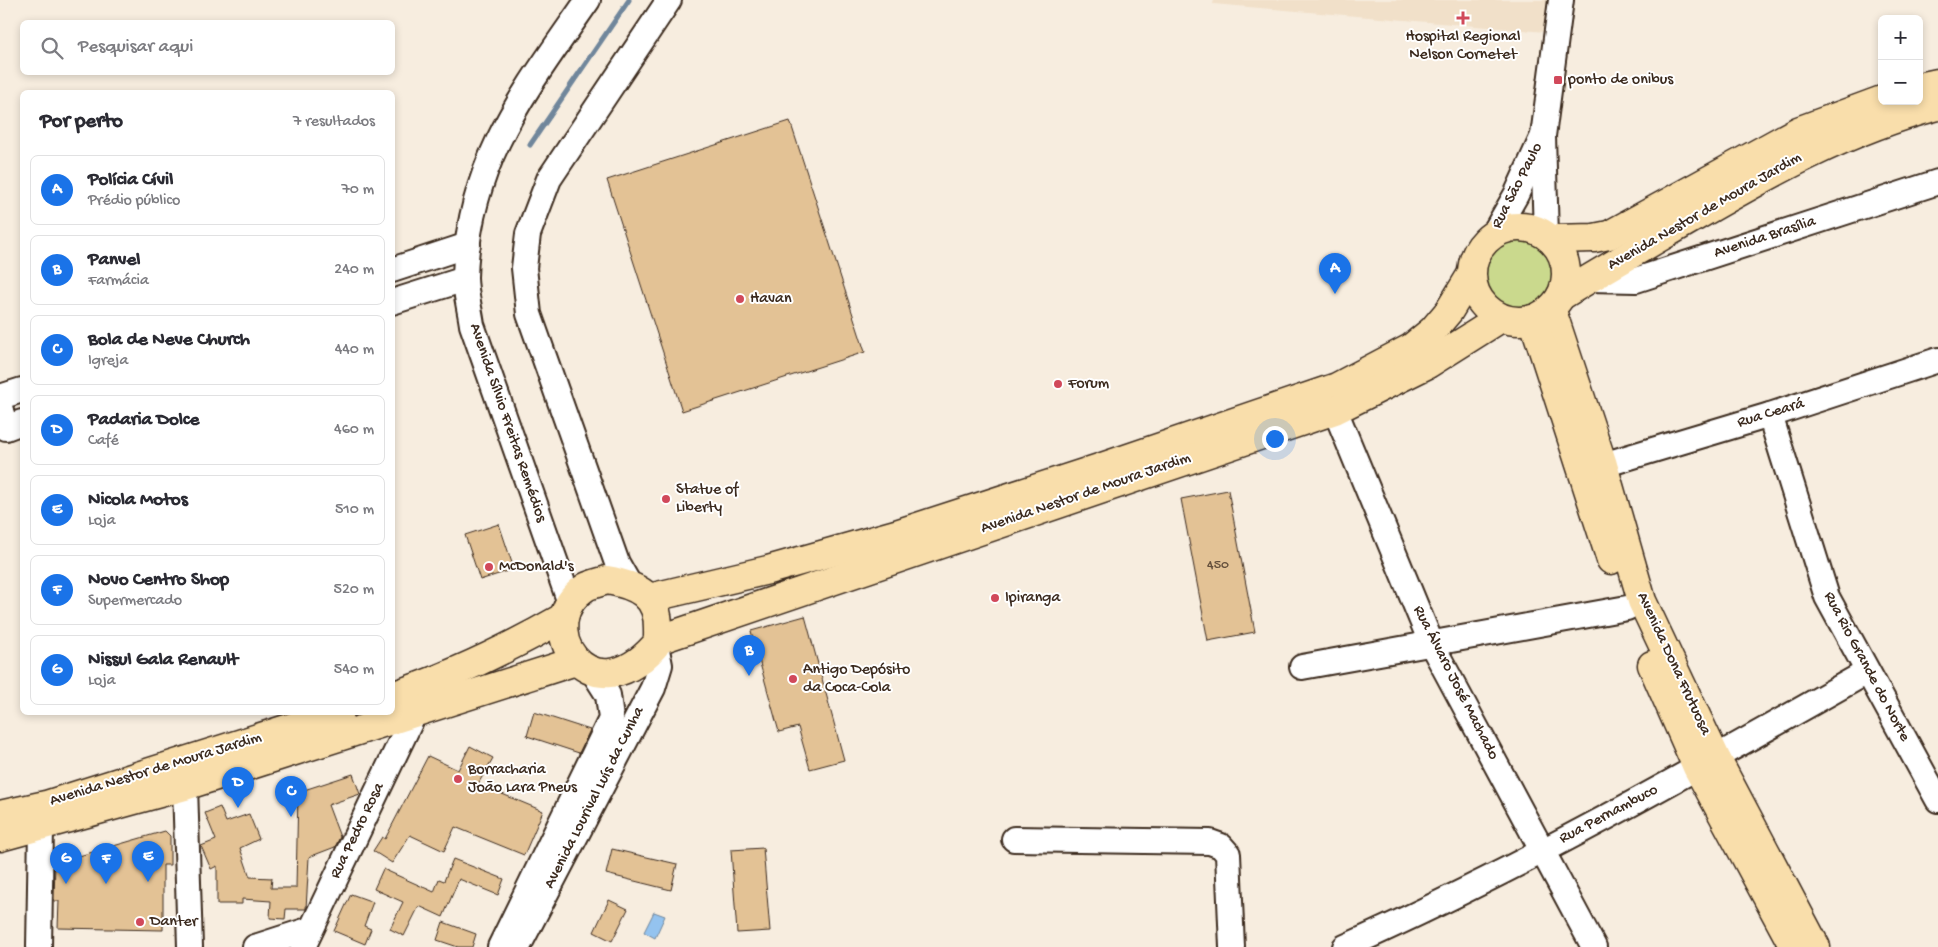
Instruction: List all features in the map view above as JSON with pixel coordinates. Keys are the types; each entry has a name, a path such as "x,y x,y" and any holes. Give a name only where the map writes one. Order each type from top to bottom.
{"main road":[{"path":"1923,87 1938,83"},
{"name":"Avenida Nestor de Moura Jardim","path":"0,815 181,776 585,667 626,670 635,665 657,643 1101,478 1337,387 1411,348 1432,330 1449,311 1472,274 1474,259 1481,245 1493,235 1505,229 1531,228 1548,237 1594,238 1609,235 1798,131 1878,101"},
{"name":"Avenida Nestor de Moura Jardim","path":"395,695 428,684 504,652 567,610 586,587 607,580 639,591 768,570 1101,478 1335,410 1428,364 1500,318 1517,321 1548,308 1589,279 1807,154 1918,111 1938,106"},
{"path":"1548,237 1564,259 1566,270 1565,283 1548,308"},
{"path":"1472,274 1474,290 1482,304 1500,318"},
{"name":"Avenida Dona Frutuosa","path":"1548,308 1603,465 1642,601 1707,762 1816,947"},
{"name":"Avenida Dona Frutuosa","path":"1548,308 1627,608 1707,762 1794,947"},
{"path":"639,591 659,618 657,643"},
{"path":"567,610 563,630 564,640 585,667"},
{"name":"Avenida Nestor de Moura Jardim","path":"0,837 41,827 181,776 333,715"}],"street":[{"name":"Avenida Sílvio Freitas Remédios","path":"567,610 472,326 465,278 473,207 485,167 507,122 588,0"},
{"path":"639,591 617,563 530,314 524,268 528,234 549,179 669,0"},
{"name":"Rua São Paulo","path":"1548,237 1543,136 1561,0"},
{"name":"Rua São Paulo","path":"1493,235 1516,195 1543,136"},
{"name":"Avenida Brasília","path":"1589,279 1636,280 1938,182"},
{"path":"395,269 468,245"},
{"path":"395,301 465,278"},
{"name":"Rua Ceará","path":"1603,465 1770,415 1938,360"},
{"path":"0,397 20,391"},
{"name":"Rua Álvaro José Machado","path":"1335,410 1432,645 1594,947"},
{"name":"Rua Rio Grande do Norte","path":"1770,415 1827,597 1866,672 1938,800"},
{"path":"1302,667 1432,645 1627,608"},
{"name":"Avenida Lourival Luís da Cunha","path":"518,947 653,688 660,665 657,643"},
{"name":"Avenida Lourival Luís da Cunha","path":"500,947 611,719 608,696 585,667"},
{"name":"Rua Pernambuco","path":"1359,944 1542,851 1707,762 1866,672"},
{"name":"Rua Pedro Rosa","path":"307,938 414,714"},
{"path":"181,776 190,947"},
{"path":"39,947 41,827"},
{"path":"1014,839 1210,842 1221,846 1228,854 1232,947"},
{"path":"255,947 307,938"}],"shaded area":[{"name":"Hospital Regional Nelson Cornetet","path":"1214,0 1548,0 1546,32 1213,4"}],"green space":[{"path":"1520,241 1534,244 1546,251 1553,263 1556,277 1553,291 1546,303 1534,310 1520,313 1506,310 1494,303 1487,291 1484,277 1487,263 1494,251 1506,244"}],"water":[{"path":"654,912 665,916 655,938 644,932"}],"building":[{"path":"790,121 865,352 682,411 607,180"},
{"path":"1228,490 1255,632 1208,641 1181,499"},
{"path":"499,524 514,569 480,580 465,535"},
{"name":"Antigo Depósito da Coca-Cola","path":"805,616 844,760 810,769 798,727 779,732 751,631"},
{"path":"534,712 590,730 579,753 527,736"},
{"path":"470,746 493,758 478,784 543,811 524,855 455,827 444,851 410,835 392,863 373,851 382,837 385,839 428,756 458,770"},
{"path":"353,774 360,794 328,805 340,837 335,847 309,857 306,909 286,909 285,919 270,918 271,901 242,899 242,904 217,904 217,866 211,869 201,846 216,840 205,813 220,807 226,822 249,814 259,839 240,848 250,877 272,878 271,888 296,888 298,792"},
{"path":"165,831 170,836 170,865 163,865 163,930 58,928 59,901 54,901 55,863"},
{"path":"763,848 770,931 737,933 731,850"},
{"path":"612,849 677,864 671,890 606,874"},
{"path":"453,859 504,879 498,895 459,879 443,917 419,906 404,936 390,929 403,902 374,889 383,869 434,892 439,879 444,881"},
{"path":"351,894 373,902 364,926 371,929 365,944 334,931"},
{"path":"609,900 628,909 612,941 594,932"},
{"path":"443,922 476,934 472,947 458,947 437,940"}],"waterway":[{"path":"530,145 629,0"}],"place":[{"name":"Hospital Regional Nelson Cornetet","path":"1463,18"},
{"name":"ponto de onibus","path":"1558,80"},
{"name":"Polícia Cívil","path":"1335,294"},
{"name":"Havan","path":"740,299"},
{"name":"Forum","path":"1058,384"},
{"name":"Statue of Liberty","path":"666,499"},
{"name":"McDonald's","path":"489,567"},
{"name":"Ipiranga","path":"995,598"},
{"name":"Panvel","path":"749,676"},
{"name":"Antigo Depósito da Coca-Cola","path":"793,679"},
{"name":"Borracharia João Lara Pneus","path":"458,779"},
{"name":"Padaria Dolce","path":"238,808"},
{"name":"Bola de Neve Church","path":"291,817"},
{"name":"Nicola Motos","path":"148,882"},
{"name":"Nissul Gala Renault","path":"66,884"},
{"name":"Novo Centro Shop","path":"106,884"},
{"name":"Danter","path":"140,922"}]}
